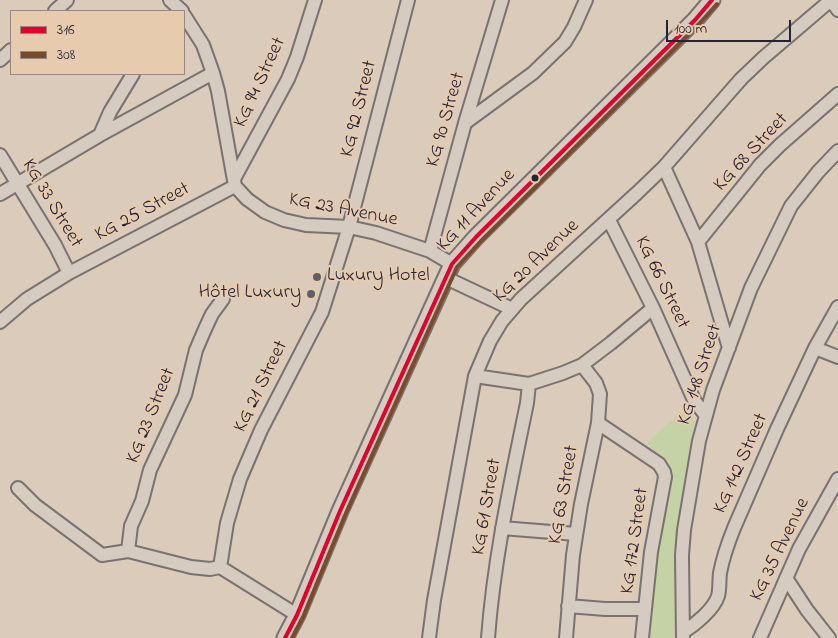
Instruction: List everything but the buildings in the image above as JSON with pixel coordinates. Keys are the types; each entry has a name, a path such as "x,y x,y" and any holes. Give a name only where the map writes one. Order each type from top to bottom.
{"main road":[{"name":"KG 11 Avenue","path":"285,638 297,615 340,511 452,264 476,237 695,20 712,0"}],"street":[{"path":"56,10 68,0"},
{"name":"KG 94 Street","path":"234,183 288,79 315,0"},
{"name":"KG 92 Street","path":"349,227 408,0"},
{"name":"KG 90 Street","path":"430,251 502,0"},
{"path":"466,123 533,72 565,42 574,28 586,0"},
{"path":"830,0 838,10"},
{"name":"KG 20 Avenue","path":"429,638 475,376 490,341 502,321 521,299 609,220 664,167 741,79 762,58 830,0"},
{"path":"185,16 203,45 213,73 218,91 234,183"},
{"path":"0,60 10,51"},
{"path":"0,194 100,135 213,73"},
{"path":"100,135 110,112 132,75"},
{"name":"KG 68 Street","path":"698,242 760,165 838,94"},
{"name":"KG 148 Street","path":"683,635 682,555 684,530 700,441 713,390 751,288 791,206 818,172 838,151"},
{"name":"KG 33 Street","path":"0,156 69,273"},
{"path":"664,167 698,242 729,348"},
{"name":"KG 23 Avenue","path":"234,183 254,205 284,220 306,225 349,227 376,233 430,251 452,264"},
{"name":"KG 25 Street","path":"0,322 27,299 69,273 234,183"},
{"name":"KG 66 Street","path":"609,220 653,308 694,400 706,416"},
{"name":"KG 21 Street","path":"220,568 227,523 240,479 261,430 322,312 349,227"},
{"path":"446,278 512,309"},
{"name":"KG 23 Street","path":"128,551 131,526 142,501 150,470 185,395 196,350 205,328 223,299"},
{"name":"KG 142 Street","path":"683,635 715,602 718,595 722,562 728,543 815,348 838,307"},
{"path":"475,376 528,384 582,365 653,308"},
{"path":"815,348 838,357"},
{"name":"KG 63 Street","path":"566,638 576,534 582,495 598,423 600,394 596,383 582,365"},
{"name":"KG 61 Street","path":"488,638 502,528 527,403 528,384"},
{"name":"KG 172 Street","path":"598,423 659,464 664,472 665,478 651,552 642,638"},
{"name":"KG 35 Avenue","path":"760,638 803,542 838,479"},
{"path":"18,488 35,505 102,555 128,551 191,567 220,568 297,615"},
{"path":"502,528 576,534"},
{"path":"786,578 828,638"},
{"path":"568,606 605,609 645,609"}],"green space":[{"path":"684,409 690,411 694,423 687,482 674,638 646,638 646,615 671,474 647,443"}],"transit line":[{"name":"316","path":"285,638 297,615 340,511 452,264 476,237 695,20 712,0"},
{"name":"308","path":"292,638 303,617 346,513 457,267 717,4"}],"place":[{"name":"Luxury Hotel","path":"317,277"},
{"name":"Hôtel Luxury","path":"311,294"}]}
